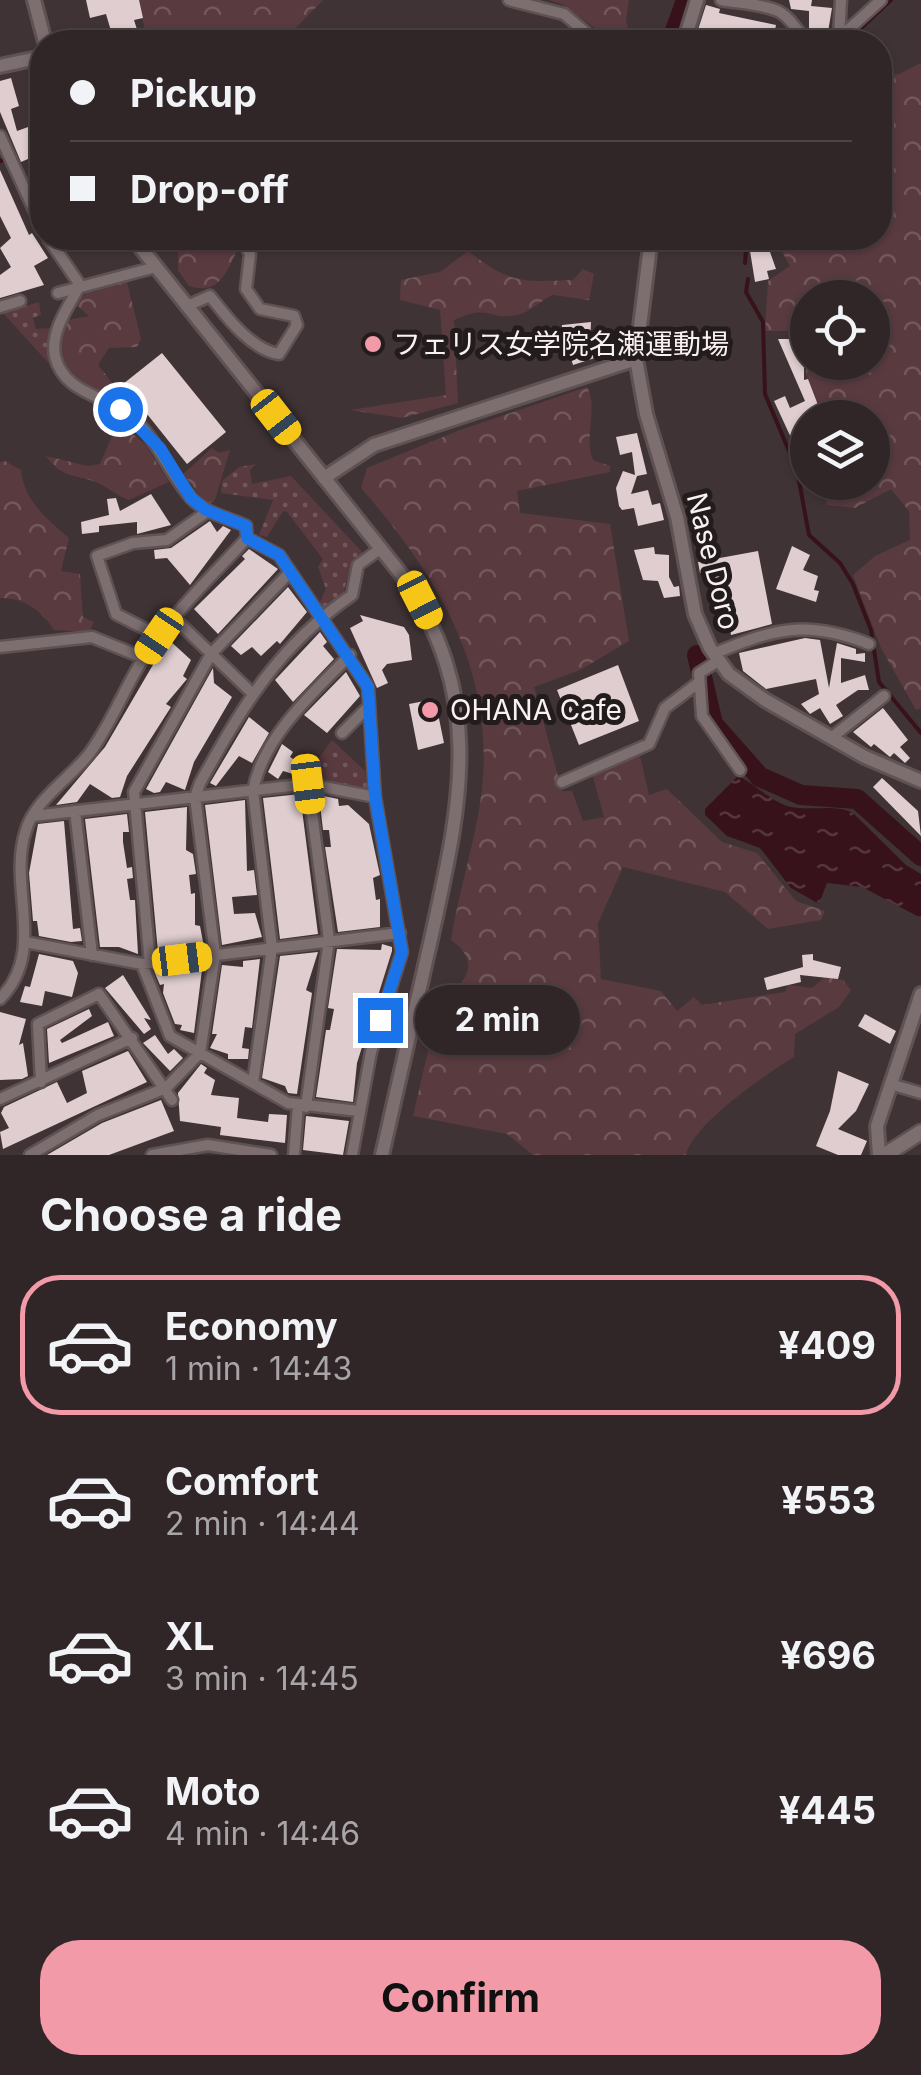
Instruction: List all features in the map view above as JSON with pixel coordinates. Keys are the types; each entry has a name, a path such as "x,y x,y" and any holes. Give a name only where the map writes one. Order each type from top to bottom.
{"main road":[{"path":"887,1154 921,1132"}],"street":[{"path":"34,0 41,30"},
{"path":"509,0 564,14 583,30"},
{"path":"687,30 696,0"},
{"path":"721,0 776,10 797,30"},
{"path":"839,30 841,0"},
{"path":"848,30 881,0"},
{"path":"0,66 30,60"},
{"path":"0,136 30,201"},
{"path":"56,250 80,285"},
{"path":"143,250 420,600 447,662 456,695 463,764 454,838 382,1155"},
{"path":"187,306 210,296 228,320 268,353 278,354 297,325 294,316 260,308 246,288 248,250"},
{"name":"Nase Doro","path":"650,250 636,359 646,414 677,516 707,668 831,738 921,781"},
{"path":"58,293 156,267"},
{"path":"0,998 13,985 25,942 28,922 19,896 24,832 32,816 101,737 115,704 159,636 247,538 246,526 208,511 191,498 140,426 60,372 55,340 80,285"},
{"path":"0,307 20,301"},
{"path":"324,478 374,445 636,359"},
{"path":"159,636 116,614 98,556 133,543 166,540 208,511"},
{"path":"247,538 279,555 368,687 375,796 402,952 370,1052 352,1155"},
{"path":"30,1155 98,1115 166,1088 200,1053 215,955 195,797 250,692 322,616 352,596 358,565 380,548"},
{"path":"290,572 211,654 134,792 146,964 170,1036 302,1106 359,1111"},
{"path":"174,618 250,692"},
{"path":"562,782 649,744 665,708 707,668 761,634 794,628 824,629 869,644"},
{"path":"0,647 92,637 144,658"},
{"path":"253,1083 272,948 253,791 256,776 291,716 350,655"},
{"path":"707,668 702,716 740,770"},
{"path":"831,738 884,696"},
{"path":"342,733 369,706"},
{"path":"32,816 308,784 375,796"},
{"path":"294,1155 329,940 308,784"},
{"path":"75,811 92,955"},
{"path":"25,942 146,964 400,933"},
{"path":"42,1082 38,1024 99,994 172,1100"},
{"path":"887,1154 878,1126 921,994"},
{"path":"0,1099 132,1038"},
{"path":"890,1084 921,1093"},
{"path":"152,1155 187,1141 271,1155"}],"green space":[{"path":"138,0 323,0 294,30 145,30"},
{"path":"549,0 629,0 628,30 598,30 562,4"},
{"path":"921,63 921,708 916,710 881,648 853,575 875,556 910,540 909,511 890,490 890,400 816,400 808,380 890,380 890,280 790,280 790,331 765,331 768,281 790,266 781,250 892,250 892,74"},
{"path":"178,250 236,253 219,281 207,288 189,286 178,270"},
{"path":"468,251 495,270 518,279 573,280 583,269 594,274 589,300 553,295 517,315 476,313 454,320 458,403 402,418 350,410 446,395 440,310 400,300 401,280 440,272"},
{"path":"127,282 141,339 137,347 109,348 98,365 134,410 76,382 61,362 60,345 63,321 89,316 75,304 80,298 99,288"},
{"path":"39,302 41,315 33,318 36,329 53,328 49,353 53,368 3,313"},
{"path":"587,387 592,403 590,451 593,460 610,466 610,472 517,491 520,513 610,524 629,641 580,670 534,687 562,791 572,791 583,821 604,817 592,773 640,756 649,795 667,789 722,842 757,853 796,901 825,911 821,920 768,929 725,892 623,867 598,923 601,979 661,991 677,1011 694,997 702,1005 785,992 788,985 812,988 825,977 843,980 851,990 839,1007 795,1034 794,1057 715,1115 701,1129 686,1155 533,1155 507,1134 413,1116 440,999 458,986 467,972 466,956 451,940 479,809 484,746 479,704 455,626 414,555 361,488 367,468 460,430"},
{"path":"108,414 145,444 169,482 129,500 51,463 46,456 88,466 100,464 115,429 105,417"},
{"path":"212,448 219,453 230,450 215,500 207,505 183,474"},
{"path":"0,462 21,470 32,500 69,538 61,571 80,574 83,617 94,622 89,632 54,630 32,607 0,598"},
{"path":"256,464 250,470 252,484 291,476 363,553 353,559 343,594 323,607 319,604 326,589 318,567 323,559 287,512 283,511 267,537 259,535 273,500 221,493 222,481 239,467"},
{"path":"827,500 870,500 855,508 827,505"},
{"path":"332,740 365,771 368,790 306,777"}],"water":[{"path":"738,776 787,806 853,813 906,865 921,874 921,918 862,887 827,883 819,904 791,888 760,848 727,836 705,815 705,809"}],"building":[{"path":"86,0 139,0 143,18 134,20 137,30 111,30 106,14 90,18"},
{"path":"789,0 812,0 811,6 832,8 828,30 809,30 809,11 791,9"},
{"path":"706,5 720,9 719,13 776,25 775,30 698,30"},
{"path":"11,78 19,106 11,109 17,131 30,126 30,158 21,162 0,112 0,81"},
{"path":"0,170 30,234 30,250 43,250 48,258 34,266 44,285 0,298 0,275 11,267 0,248 11,238 0,216"},
{"path":"750,251 770,252 776,269 767,271 769,279 755,282"},
{"path":"591,322 590,345 597,343 601,356 573,365 565,339 561,339 562,325"},
{"path":"778,339 790,339 790,367"},
{"path":"162,353 226,432 187,464 123,384"},
{"path":"796,380 808,380 816,400 805,400"},
{"path":"785,396 790,408 790,436 774,401"},
{"path":"637,433 647,474 637,476 631,494 648,490 652,505 660,503 664,520 638,526 634,508 622,510 619,506 616,488 623,471 635,475 632,452 620,455 616,437"},
{"path":"151,494 171,525 137,534 137,522 99,526 99,532 82,534 81,522 109,515 107,499 116,498 120,511"},
{"path":"210,521 217,532 223,526 231,530 190,585 167,558 155,559 154,550 171,548"},
{"path":"792,546 810,555 803,570 818,576 816,602 776,589"},
{"path":"654,547 655,554 669,555 669,577 674,587 679,586 680,596 664,598 658,581 643,580 634,550"},
{"path":"249,549 278,569 218,634 194,609 245,559 242,556"},
{"path":"758,551 772,624 731,635 730,629 724,630 713,571 700,573 698,562"},
{"path":"288,587 307,612 280,644 277,641 261,656 252,647 241,655 231,646"},
{"path":"360,615 404,627 409,635 412,660 387,664 382,670 388,683 377,688 350,628 363,621"},
{"path":"320,632 327,642 323,646 334,659 293,702 275,680"},
{"path":"805,638 820,640 829,688 837,643 856,649 856,654 865,653 865,662 841,658 841,683 865,675 869,690 858,690 836,705 843,716 830,724 820,708 810,714 801,704 819,694 816,679 766,689 743,671 739,653"},
{"path":"168,639 191,660 183,676 187,679 166,704 171,707 127,776 120,797 112,798 90,784 77,802 56,805 105,747"},
{"path":"618,665 639,721 579,745 557,690"},
{"path":"213,668 214,683 232,697 194,762 185,790 166,782 160,792 146,789"},
{"path":"346,672 360,696 327,733 304,715"},
{"path":"435,699 444,743 418,750 409,704"},
{"path":"883,708 908,740 900,747 910,758 905,763 894,753 890,757 874,744 871,747 853,732"},
{"path":"249,717 269,733 252,763 239,756 216,786 210,783"},
{"path":"282,744 293,752 290,757 305,766 300,776 283,771 278,779 268,772"},
{"path":"882,778 918,811 921,836 873,787"},
{"path":"300,794 318,934 280,939 263,798"},
{"path":"319,795 338,799 339,806 348,805 369,824 380,875 373,878 376,900 380,899 380,927 338,932 325,847 331,847 329,830 323,830"},
{"path":"245,800 247,871 254,870 257,895 232,897 234,914 255,913 262,937 222,945 205,805"},
{"path":"187,807 186,850 193,854 196,874 189,875 191,894 195,893 195,925 200,926 204,947 158,952 145,812"},
{"path":"127,814 129,832 123,832 123,842 127,868 132,867 133,878 127,879 130,900 135,900 138,954 119,947 100,947 85,819"},
{"path":"64,821 73,929 80,928 82,941 39,936 37,921 33,921 29,873 38,824"},
{"path":"382,944 392,947 392,951 357,1063 353,1102 316,1097 326,1030 330,1030 334,1009 328,1008 337,949 381,950"},
{"path":"318,952 306,990 312,993 297,1094 288,1093 285,1086 262,1078 280,956"},
{"path":"39,954 73,961 78,973 72,997 45,991 42,1006 20,1002 25,986 30,987"},
{"path":"813,954 813,960 841,967 838,979 800,975 801,982 767,990 764,978 803,967 802,955"},
{"path":"260,959 252,1028 245,1027 242,1048 249,1049 248,1059 228,1059 228,1054 210,1048 217,1034 212,1034 222,965 243,967 243,961"},
{"path":"202,970 194,1033 180,1030 182,1025 175,1024 163,993 164,984 160,985 154,971"},
{"path":"123,975 151,1020 144,1018 151,1029 144,1034 105,988"},
{"path":"89,1009 92,1016 60,1040 62,1043 108,1022 114,1036 49,1063 47,1029"},
{"path":"0,1012 26,1019 19,1045 23,1043 28,1076 22,1079 0,1080"},
{"path":"865,1014 896,1031 890,1044 858,1026"},
{"path":"155,1035 168,1054 174,1049 183,1058 170,1071 143,1043"},
{"path":"128,1051 147,1082 3,1149 0,1132 9,1128 1,1113 4,1107 57,1082 67,1103 87,1093 82,1071"},
{"path":"201,1064 207,1068 204,1073 215,1080 211,1095 239,1098 237,1118 268,1122 269,1114 287,1115 285,1143 220,1135 221,1127 180,1121 178,1093"},
{"path":"838,1071 869,1084 856,1111 838,1129 867,1141 861,1155 838,1155 816,1146 830,1111"},
{"path":"161,1100 174,1131 109,1155 47,1155 102,1123"},
{"path":"306,1116 349,1121 343,1155 303,1150"}],"waterway":[{"path":"675,30 686,0"},
{"path":"859,30 891,0"},
{"path":"745,263 746,250"},
{"path":"748,279 746,292 763,322 765,394 797,470 809,535 840,563 853,584 871,630 879,682 921,733"},
{"path":"697,655 713,724 760,777 801,795 857,799 921,856"}],"place":[{"name":"フェリス女学院名瀬運動場","path":"373,344"},
{"name":"OHANA Cafe","path":"430,710"}],"route":[{"path":"120,409 160,448 191,498 206,510 246,526 247,538 279,555 368,687 373,736 371,766 402,952 380,1020"}]}
